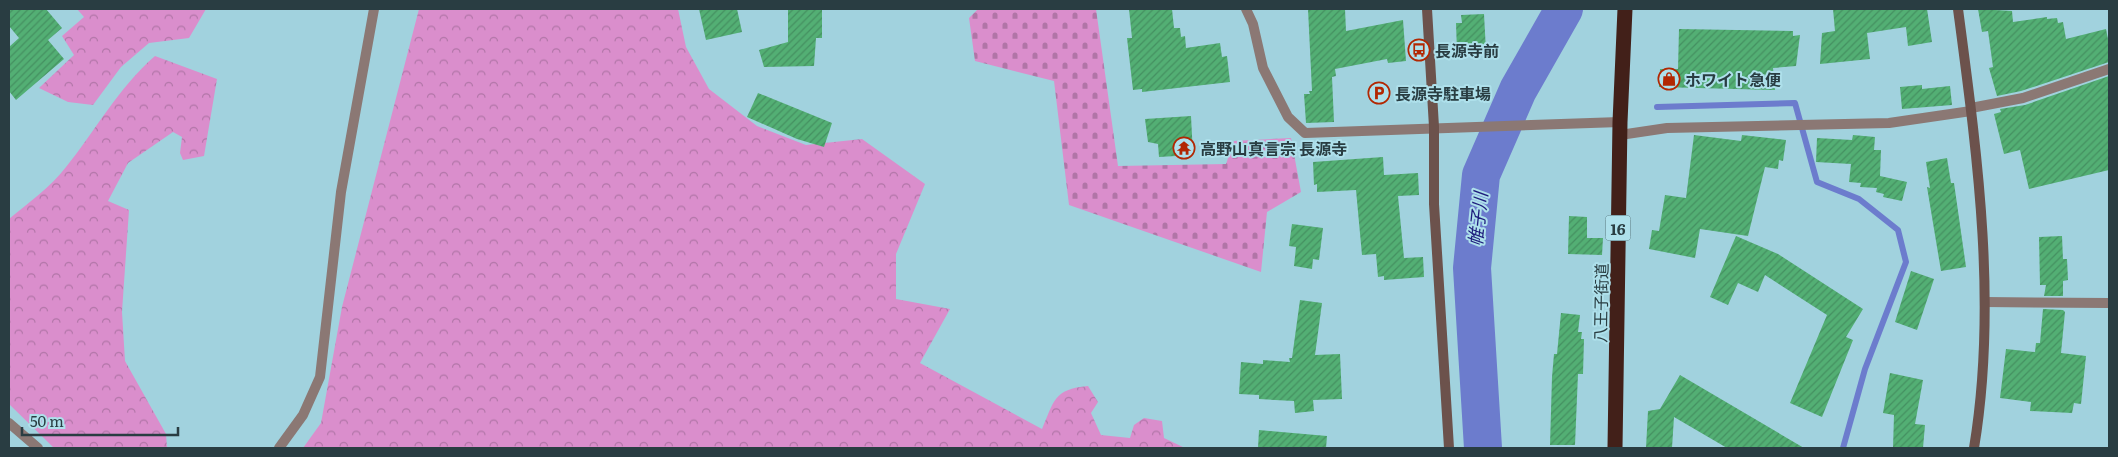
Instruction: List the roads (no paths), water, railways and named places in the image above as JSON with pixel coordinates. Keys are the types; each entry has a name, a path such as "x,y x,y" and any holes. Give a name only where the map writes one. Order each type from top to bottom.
{"highway":[{"name":"八王子街道","path":"1615,448 1620,128 1625,9"}],"street":[{"path":"279,448 303,416 320,377 341,192 374,9"},
{"path":"1246,9 1253,24 1263,68 1288,117 1305,133 1517,125 1667,128 1889,123 1971,110 2023,98 2109,69"},
{"path":"1427,9 1434,127 1434,204 1449,448"},
{"path":"1958,9 1979,188 1985,302 1978,421 1974,448"},
{"path":"1985,302 2109,303"},
{"path":"9,423 38,448"}],"waterway":[{"name":"帷子川","path":"1483,448 1472,268 1481,175 1518,90 1564,9"},
{"path":"1518,90 1530,93"},
{"path":"1657,107 1795,103 1817,182 1859,199 1898,230 1906,262 1865,369 1843,448"}],"place":[{"name":"長源寺前","path":"1419,50"},
{"name":"ホワイト急便","path":"1669,79"},
{"name":"長源寺駐車場","path":"1379,93"},
{"name":"高野山真言宗 長源寺","path":"1184,148"}]}
